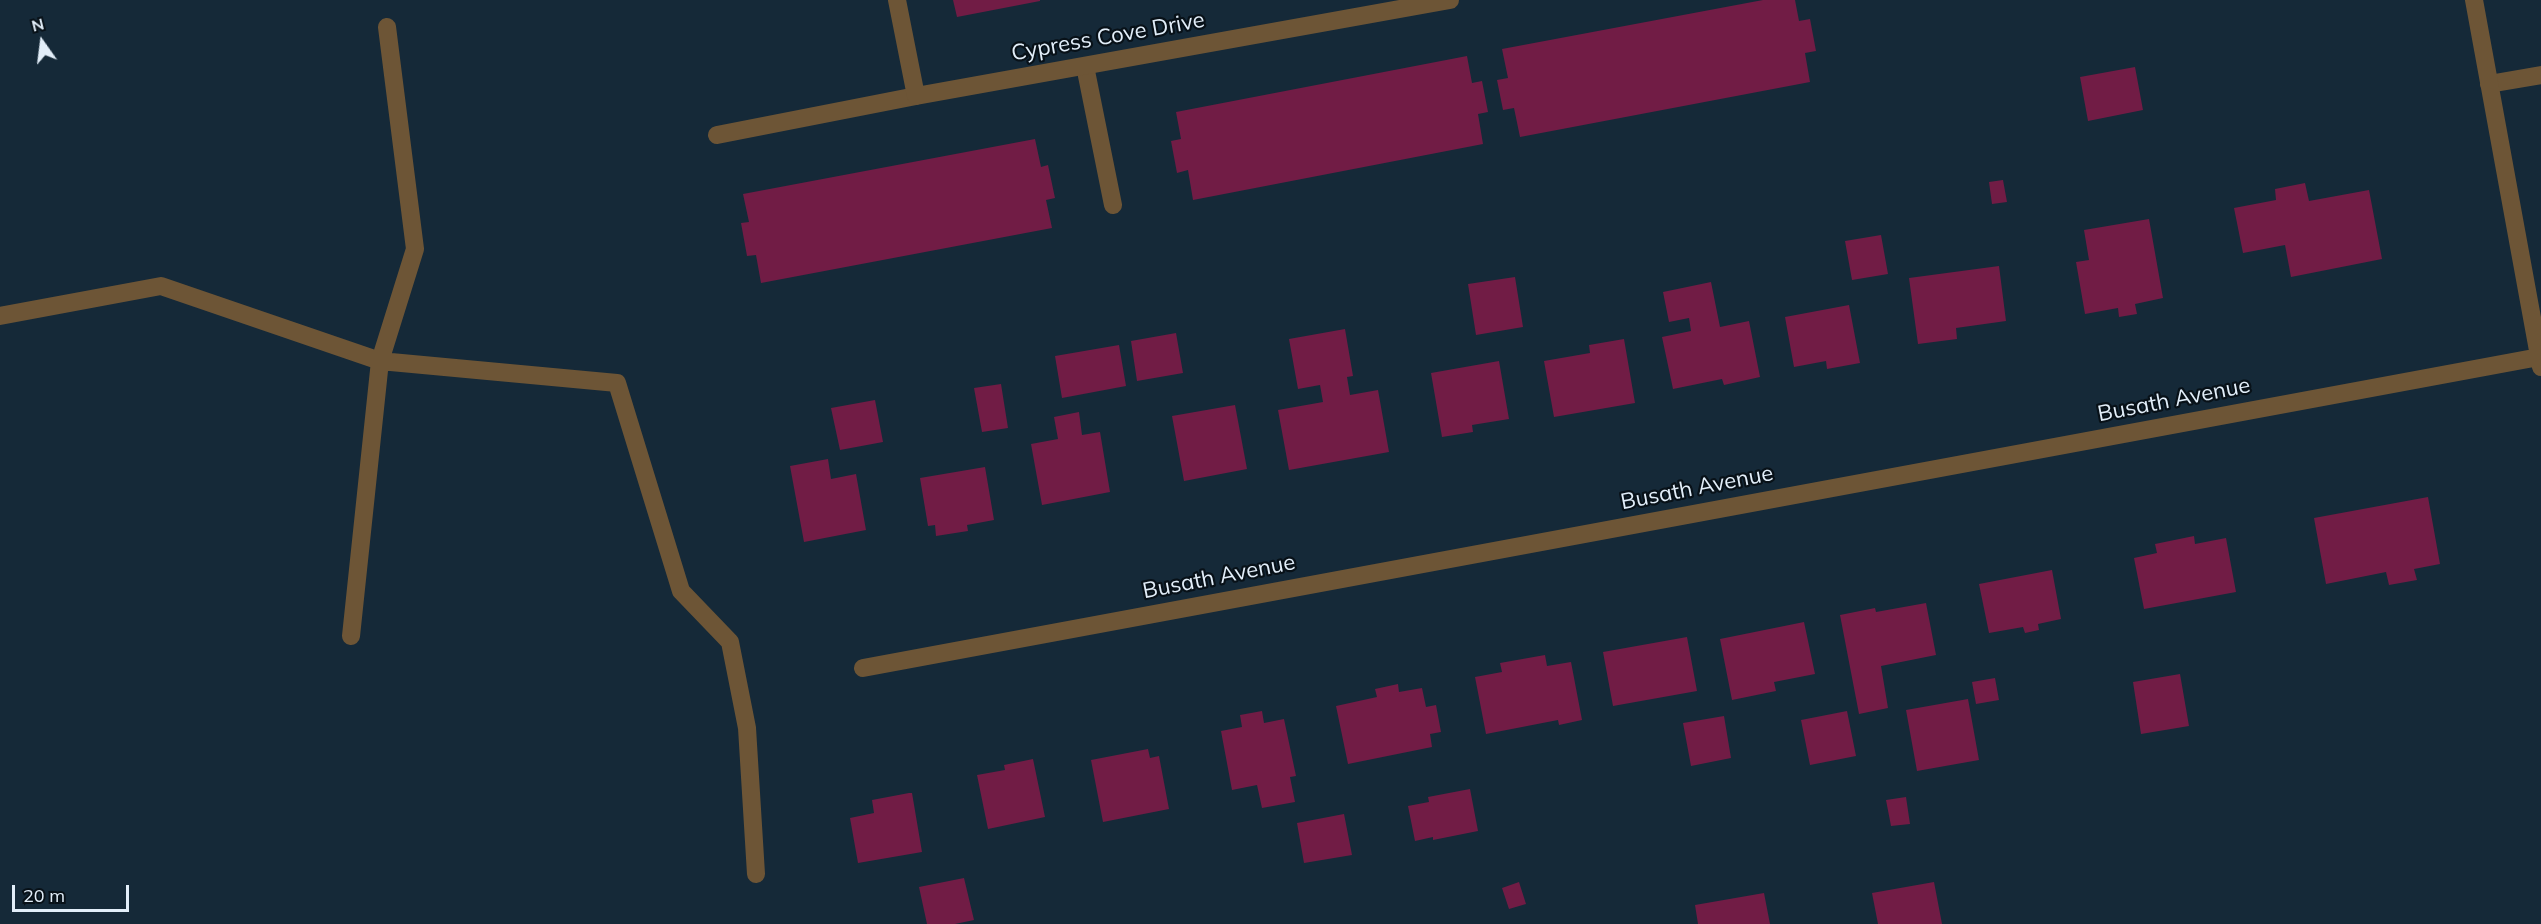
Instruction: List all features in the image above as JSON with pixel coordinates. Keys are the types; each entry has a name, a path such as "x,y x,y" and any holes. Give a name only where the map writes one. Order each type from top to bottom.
{"street":[{"path":"897,0 916,96"},
{"name":"Cypress Cove Drive","path":"717,135 1419,3 1450,0"},
{"path":"2474,0 2540,362"},
{"path":"351,636 380,361 415,249 387,27"},
{"path":"1085,66 1113,205"},
{"path":"2489,84 2541,75"},
{"path":"0,316 161,286 380,361 617,384 681,591 730,642 747,728 756,874"},
{"name":"Busath Avenue","path":"863,668 2540,362"}],"building":[{"path":"953,0 1040,0 1040,1 957,17"},
{"path":"1763,0 1795,0 1799,21 1810,19 1816,51 1805,53 1810,82 1520,137 1514,108 1503,110 1497,80 1508,78 1502,49"},
{"path":"1467,56 1472,83 1482,81 1488,112 1478,114 1483,144 1193,200 1188,170 1177,173 1171,141 1181,139 1176,112"},
{"path":"2135,67 2143,110 2088,121 2080,77"},
{"path":"1035,139 1041,167 1048,165 1055,198 1046,200 1052,228 761,283 756,255 747,256 741,223 749,222 743,194"},
{"path":"2003,180 2007,202 1992,204 1989,182"},
{"path":"2305,183 2309,201 2369,190 2382,259 2291,277 2285,245 2243,253 2234,208 2276,200 2275,189"},
{"path":"2149,219 2163,298 2135,304 2137,314 2119,317 2118,308 2085,314 2076,262 2089,260 2084,230"},
{"path":"1881,235 1888,274 1852,280 1845,241"},
{"path":"1999,266 2006,321 1956,328 1957,339 1918,344 1909,278"},
{"path":"1515,277 1523,327 1476,335 1468,284"},
{"path":"1711,282 1720,327 1749,321 1760,377 1724,385 1722,379 1673,389 1662,337 1691,331 1689,318 1669,322 1663,292"},
{"path":"1849,305 1860,363 1827,369 1826,361 1794,367 1785,317"},
{"path":"1345,329 1353,376 1347,377 1350,395 1378,390 1389,452 1289,470 1278,410 1323,402 1320,385 1298,389 1289,339"},
{"path":"1176,333 1183,373 1137,381 1131,341"},
{"path":"1624,339 1635,403 1554,417 1544,361 1590,353 1589,345"},
{"path":"1119,345 1126,386 1062,398 1055,356"},
{"path":"1499,361 1509,419 1472,425 1473,432 1442,437 1431,373"},
{"path":"1001,384 1008,428 982,432 974,388"},
{"path":"875,400 883,442 840,450 831,408"},
{"path":"1235,405 1247,469 1184,481 1172,416"},
{"path":"1079,412 1082,435 1100,432 1110,492 1042,505 1031,444 1058,439 1054,417"},
{"path":"828,459 831,479 856,474 866,530 804,542 790,466"},
{"path":"985,467 994,520 967,525 968,531 936,536 935,525 928,526 920,478"},
{"path":"2428,497 2440,564 2414,569 2417,580 2389,585 2386,572 2326,584 2314,518"},
{"path":"2194,536 2195,544 2226,538 2236,592 2144,609 2134,558 2157,553 2155,544"},
{"path":"2052,570 2061,619 2038,624 2039,630 2025,633 2023,627 1989,633 1979,584"},
{"path":"1926,603 1936,655 1881,666 1888,708 1859,714 1840,615 1875,608 1876,612"},
{"path":"1804,622 1815,674 1774,682 1776,691 1732,700 1720,639"},
{"path":"1687,637 1697,691 1613,706 1603,652"},
{"path":"1545,655 1547,666 1571,662 1582,720 1559,725 1558,720 1486,734 1475,677 1502,672 1500,663"},
{"path":"2180,674 2189,726 2141,734 2133,682"},
{"path":"1995,678 1999,700 1976,704 1972,682"},
{"path":"1398,684 1399,692 1422,688 1426,707 1436,705 1441,732 1430,734 1432,747 1348,764 1336,706 1377,697 1375,689"},
{"path":"1968,699 1979,760 1917,771 1906,710"},
{"path":"1262,711 1264,723 1284,719 1296,776 1290,777 1295,802 1262,808 1257,785 1232,790 1221,731 1242,727 1240,715"},
{"path":"1847,711 1856,756 1810,765 1801,720"},
{"path":"1724,716 1731,758 1691,766 1683,723"},
{"path":"1148,749 1150,758 1159,756 1169,809 1103,822 1091,760"},
{"path":"1033,759 1045,817 988,829 977,775 1005,770 1004,765"},
{"path":"1470,789 1478,831 1433,840 1433,837 1415,841 1408,806 1429,802 1428,797"},
{"path":"912,793 922,852 858,863 850,818 874,813 872,800"},
{"path":"1906,797 1910,824 1891,826 1886,800"},
{"path":"1344,814 1352,855 1304,863 1297,823"},
{"path":"964,878 974,920 955,924 927,924 919,887"},
{"path":"1519,882 1526,904 1509,909 1502,888"},
{"path":"1934,882 1942,924 1878,924 1872,893"},
{"path":"1764,893 1770,924 1698,924 1695,905"}]}
